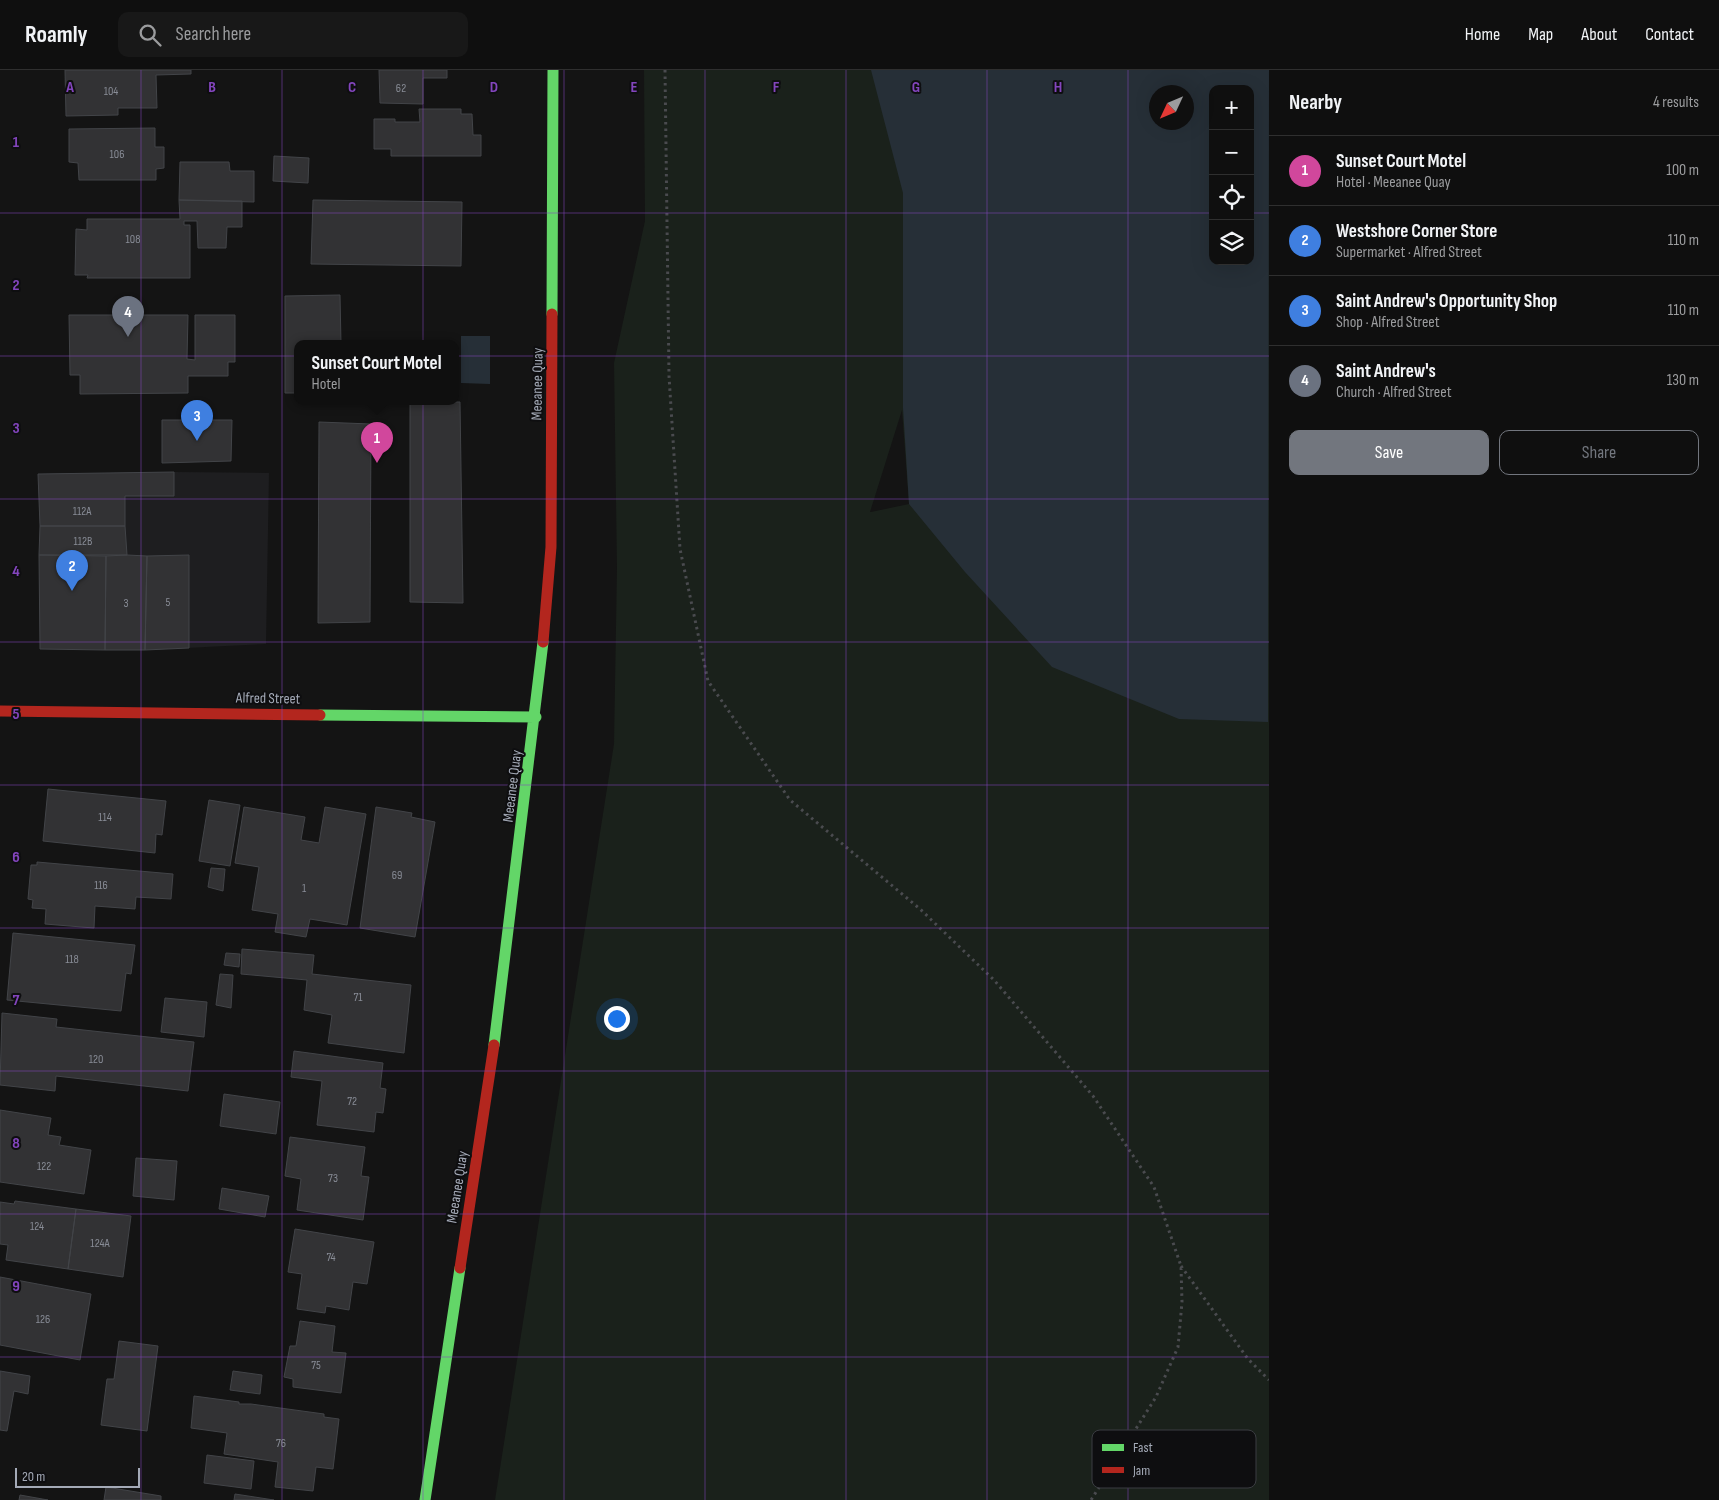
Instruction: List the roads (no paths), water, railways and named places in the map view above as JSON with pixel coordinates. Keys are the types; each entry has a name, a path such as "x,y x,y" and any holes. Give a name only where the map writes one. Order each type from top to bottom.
{"main road":[{"name":"Meeanee Quay","path":"425,1500 494,1043 536,717 551,547 552,70"},
{"name":"Alfred Street","path":"0,711 536,717"}],"place":[{"name":"Saint Andrew's","path":"128,337"},
{"name":"Saint Andrew's Opportunity Shop","path":"197,441"},
{"name":"Sunset Court Motel","path":"377,463"},
{"name":"Westshore Corner Store","path":"72,591"}]}
